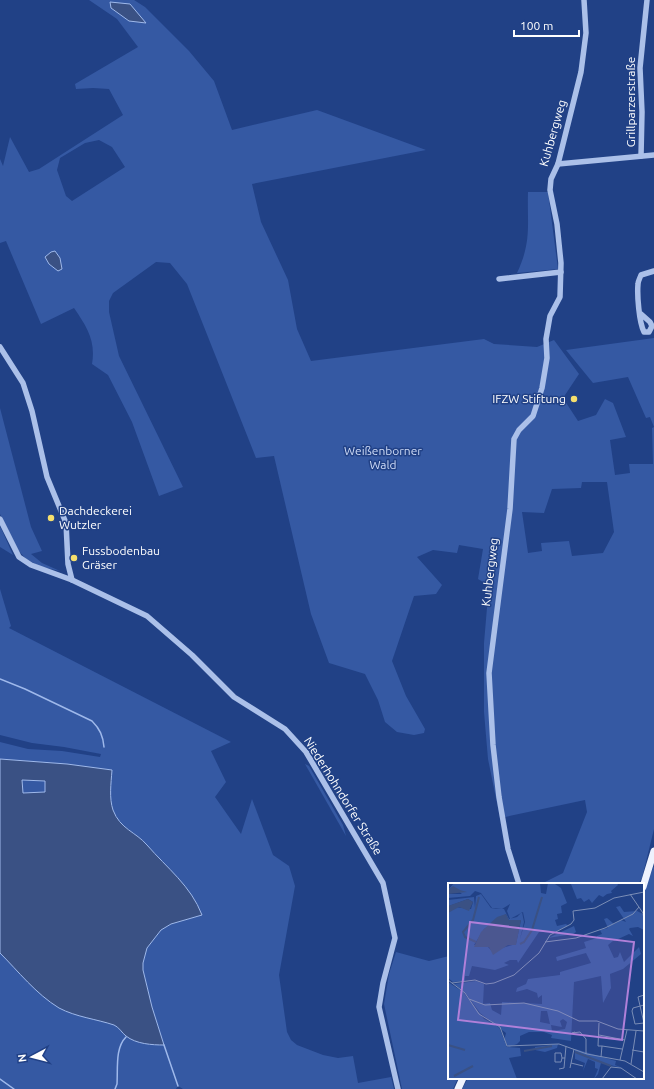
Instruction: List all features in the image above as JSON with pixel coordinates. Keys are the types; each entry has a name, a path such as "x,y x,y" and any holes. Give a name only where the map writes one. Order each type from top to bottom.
{"main road":[{"path":"644,884 654,851"},
{"path":"458,1089 463,1079"}],"street":[{"name":"Kuhbergweg","path":"519,883 508,849 499,797 493,745 489,673 510,509 514,439 519,430 534,416 542,388 546,358 546,339 550,316 560,296 561,272 557,224 550,190 551,179 558,164 581,72 586,33 584,0"},
{"name":"Grillparzerstraße","path":"641,156 642,112 640,68 647,0"},
{"path":"558,164 654,155"},
{"path":"640,314 637,283 641,275 654,271"},
{"path":"499,279 561,272"},
{"path":"0,347 23,383 32,411 47,477 66,523 68,564 72,580"},
{"name":"Niederhohndorfer Straße","path":"0,519 19,557 46,572 72,580 135,609 156,623 192,655 234,697 285,729 301,746 311,760 380,876 384,888 396,938 383,983 379,1007 398,1089"}],"green space":[{"name":"Weißenborner Wald","path":"89,0 134,0 145,7 189,51 214,81 232,130 317,110 426,150 252,184 261,222 288,280 297,329 311,361 484,339 494,344 537,347 554,340 579,374 563,398 578,421 596,415 605,399 613,403 626,437 610,440 615,475 630,473 629,464 653,464 652,428 654,427 654,829 642,878 639,883 543,883 563,873 587,812 585,800 500,818 488,759 484,712 484,643 488,596 486,584 478,579 483,549 459,545 457,553 433,550 417,557 442,585 436,594 414,596 392,661 406,696 425,729 424,733 414,735 397,732 385,722 378,700 365,674 329,663 311,614 274,456 256,458 187,284 170,263 156,262 113,293 109,301 109,312 119,356 183,487 159,496 132,422 108,375 92,364 93,348 89,334 74,308 41,324 6,241 0,243 0,159 3,166 10,137 29,172 39,169 123,115 109,89 76,89 75,84 138,47 117,19","holes":["99,140 112,147 125,167 72,201 66,196 57,170 60,158 85,143","582,482 607,482 614,532 603,553 572,556 569,541 541,543 542,551 528,553 522,512 544,513 552,489 581,488"]},
{"path":"528,192 548,192 558,269 517,273 522,262 527,242"},
{"path":"654,338 654,427 650,417 646,418 628,377 593,383 566,350"},
{"path":"0,408 31,527 42,551 31,554 42,563 60,571 41,567 26,559 18,550 0,514"},
{"path":"0,527 1,528 13,555 0,547"},
{"path":"0,589 11,626 9,628 231,742 211,751 226,782 215,797 241,834 252,799 273,855 289,866 295,886 279,975 287,1032 291,1040 297,1045 323,1055 338,1058 353,1056 358,1083 391,1077 394,1089 183,1089 178,1086 176,1089 0,1089 0,953 36,990 116,1026 132,1039 144,1043 164,1045 152,1007 143,970 143,963 147,948 161,930 171,924 202,915 192,895 185,886 143,841 124,826 116,816 111,801 112,770 67,764 0,759 0,742 28,749 62,751 100,757 101,754 32,743 0,735"},
{"path":"305,764 309,766 343,825 346,836"},
{"path":"22,780 45,781 45,792 22,793"},
{"path":"654,866 654,1089 462,1089 467,1079 644,1079 644,889"},
{"path":"396,952 429,961 448,956 448,1079 458,1079 453,1089 402,1089 384,1004 389,974"}],"shaded area":[{"path":"110,2 130,4 146,23 129,21 111,8"},
{"path":"55,251 60,258 62,269 58,271 49,264 45,257 51,252"},
{"path":"0,759 67,764 112,770 111,801 116,816 124,826 143,841 185,886 192,895 202,915 171,924 161,930 147,948 143,963 143,970 152,1007 164,1045 134,1041 114,1025 79,1016 59,1008 35,989 0,953","holes":["22,780 45,781 45,792 23,793"]}],"waterway":[{"path":"0,679 25,689 92,721 101,733 104,747"},
{"path":"115,1089 117,1084 117,1065 120,1047 126,1037"},
{"path":"164,1045 178,1086"},
{"path":"0,1079 14,1089"}],"place":[{"name":"IFZW Stiftung","path":"574,399"},
{"name":"Dachdeckerei Wutzler","path":"51,518"},
{"name":"Fussbodenbau Gräser","path":"74,558"}]}
